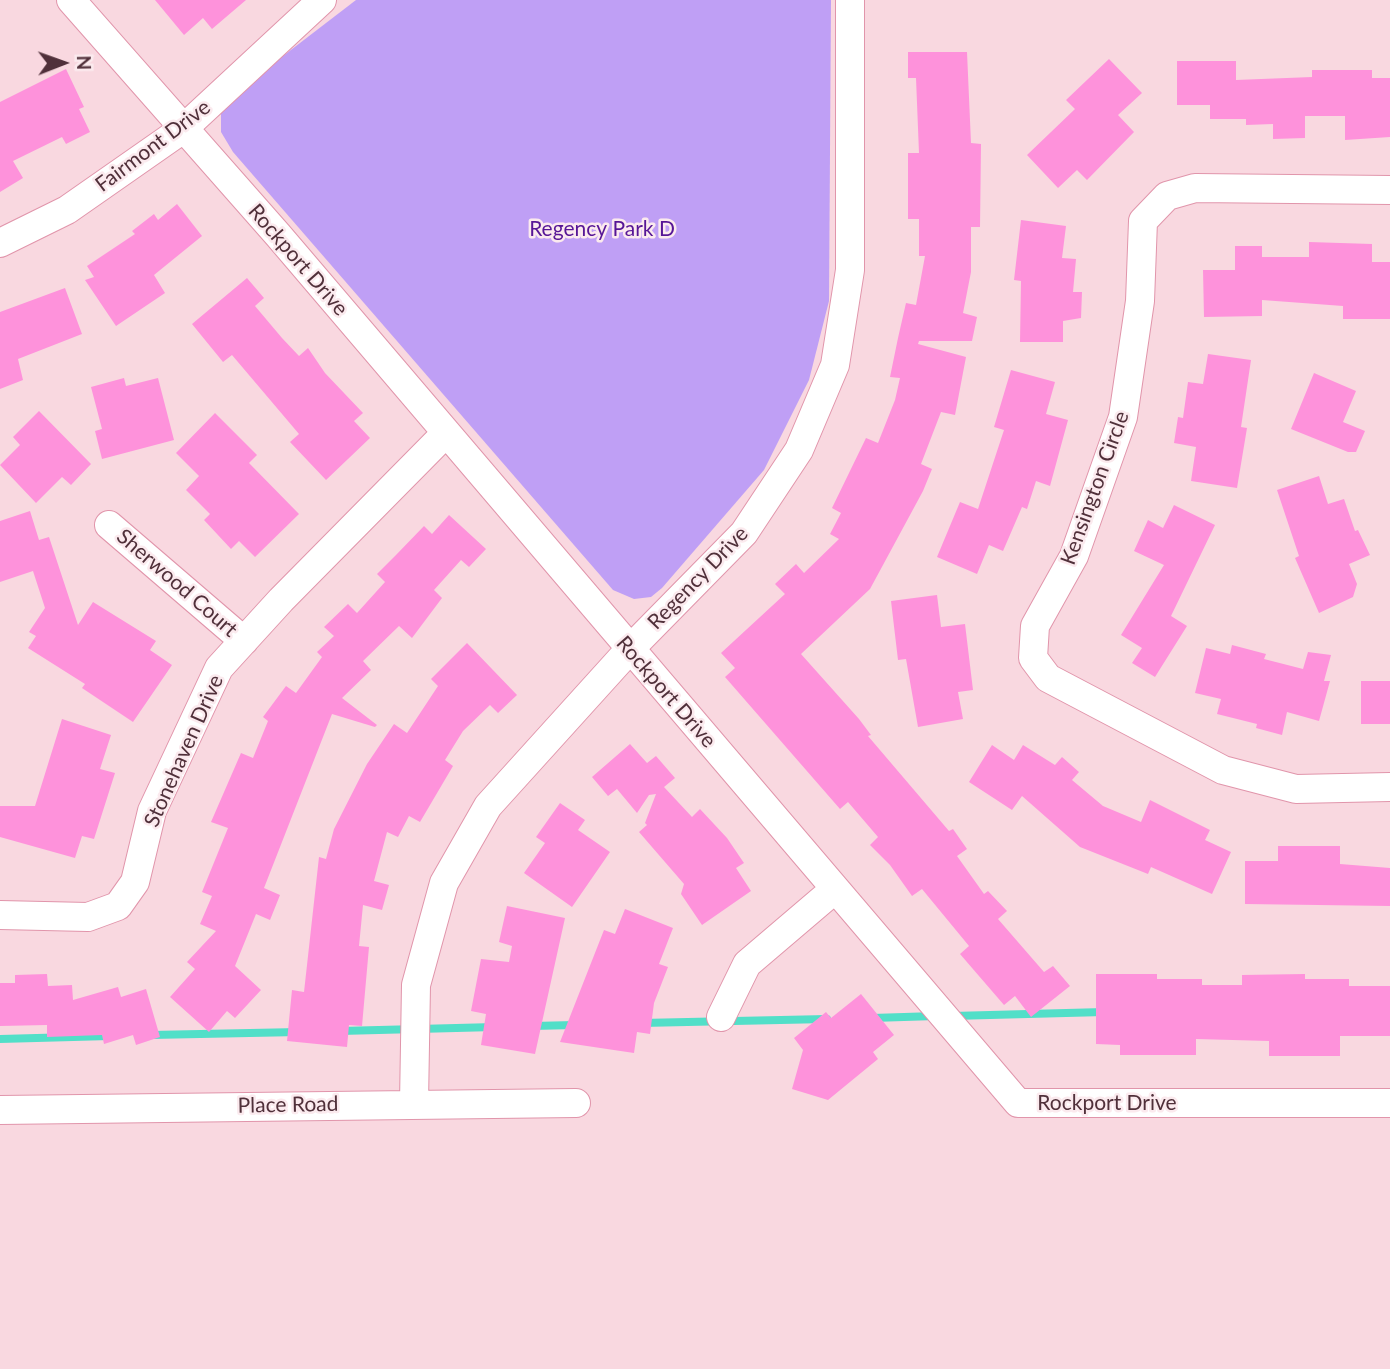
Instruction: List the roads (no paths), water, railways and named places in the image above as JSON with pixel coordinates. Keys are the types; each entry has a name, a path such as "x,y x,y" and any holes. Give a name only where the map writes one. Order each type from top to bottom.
{"street":[{"name":"Rockport Drive","path":"71,0 446,433 1018,1103 1390,1103"},
{"name":"Fairmont Drive","path":"0,243 67,209 183,129 322,0"},
{"name":"Regency Drive","path":"414,1102 416,985 444,884 488,806 630,649 744,533 799,450 835,365 850,270 850,0"},
{"name":"Kensington Circle","path":"1390,190 1195,188 1167,196 1143,221 1140,301 1123,417 1074,556 1035,626 1033,658 1048,678 1223,770 1296,789 1390,787"},
{"name":"Stonehaven Drive","path":"0,915 88,917 118,906 135,882 152,811 219,668 446,433"},
{"name":"Sherwood Court","path":"109,525 244,641"},
{"path":"722,1017 747,964 835,889"},
{"name":"Place Road","path":"0,1110 414,1102 576,1103"}],"waterway":[{"path":"952,1016 1104,1012"},
{"path":"872,1018 936,1016"},
{"path":"641,1023 827,1019"},
{"path":"532,1026 575,1025"},
{"path":"340,1031 495,1027"},
{"path":"151,1035 299,1032"},
{"path":"0,1039 110,1036"}],"park label":[{"name":"Regency Park D","path":"602,229"}]}
